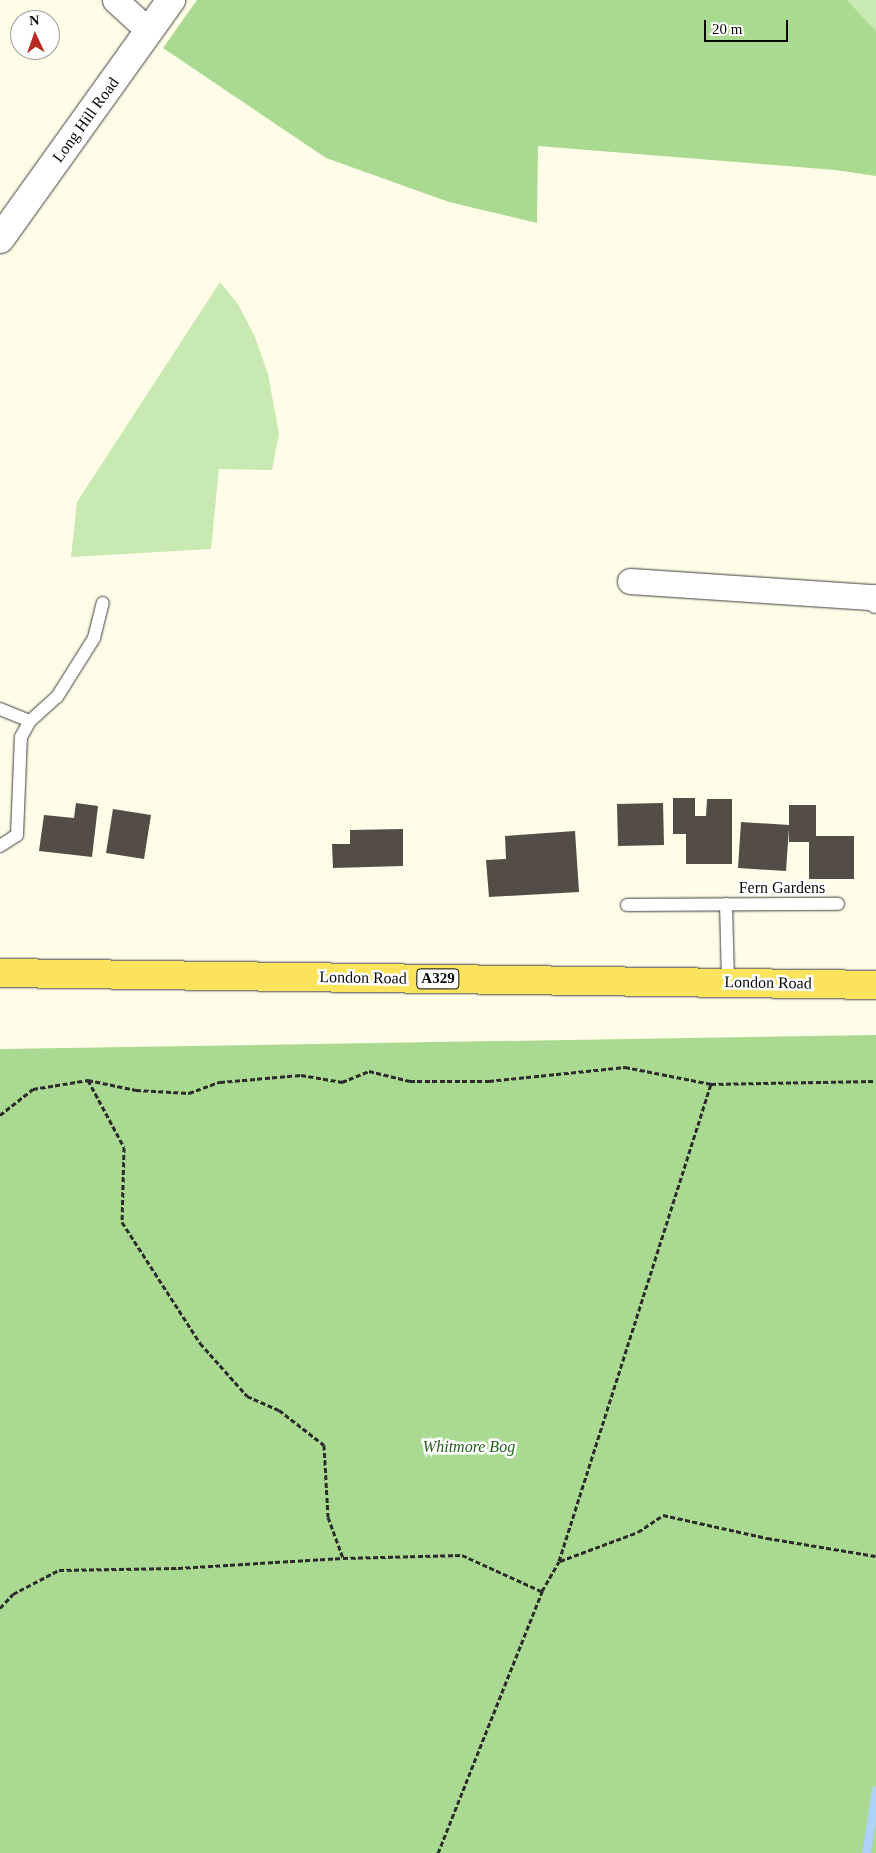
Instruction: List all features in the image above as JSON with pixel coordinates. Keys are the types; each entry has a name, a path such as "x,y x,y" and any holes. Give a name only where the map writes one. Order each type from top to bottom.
{"main road":[{"name":"London Road","path":"0,973 876,985"}],"street":[{"path":"115,0 149,31"},
{"name":"Long Hill Road","path":"0,239 172,0"},
{"path":"630,581 873,597 876,600"}],"lane":[{"path":"0,846 17,835 22,737 30,721 57,697 94,638 103,603"},
{"path":"0,709 30,721"},
{"name":"Fern Gardens","path":"726,904 728,983"},
{"name":"Fern Gardens","path":"627,905 838,904"}],"path":[{"path":"0,1116 33,1089 88,1080 136,1090 189,1093 220,1082 301,1075 342,1082 370,1071 410,1081 488,1081 625,1067 711,1084 876,1081"},
{"path":"88,1080 124,1147 122,1222 200,1343 247,1396 279,1410 324,1445 328,1517 343,1558"},
{"path":"438,1853 542,1591 560,1561 711,1084"},
{"path":"560,1561 638,1532 662,1515 767,1538 876,1556"},
{"path":"0,1608 13,1594 59,1570 178,1568 343,1558 462,1555 542,1591"}],"green space":[{"path":"197,0 847,0 876,31 876,176 835,170 538,146 537,223 449,202 326,158 163,48"},
{"path":"847,0 876,0 876,31"},
{"path":"220,282 238,304 255,337 268,374 279,434 272,470 219,469 211,549 71,557 77,502"},
{"name":"Whitmore Bog","path":"876,1035 876,1853 0,1853 0,1049"}],"building":[{"path":"673,798 695,798 695,816 706,816 707,799 732,799 732,864 686,864 686,834 673,834"},
{"path":"76,803 98,806 92,857 39,851 44,815 74,818"},
{"path":"663,803 664,845 618,846 617,804"},
{"path":"789,805 816,805 816,836 854,836 854,879 809,879 809,842 789,842 789,828 786,871 738,868 741,822 789,825"},
{"path":"113,809 151,815 144,859 106,853"},
{"path":"403,829 403,866 333,868 332,844 350,844 350,830"},
{"path":"575,831 579,892 489,897 486,860 506,859 505,836"}],"waterway":[{"path":"866,1853 876,1790"}]}
